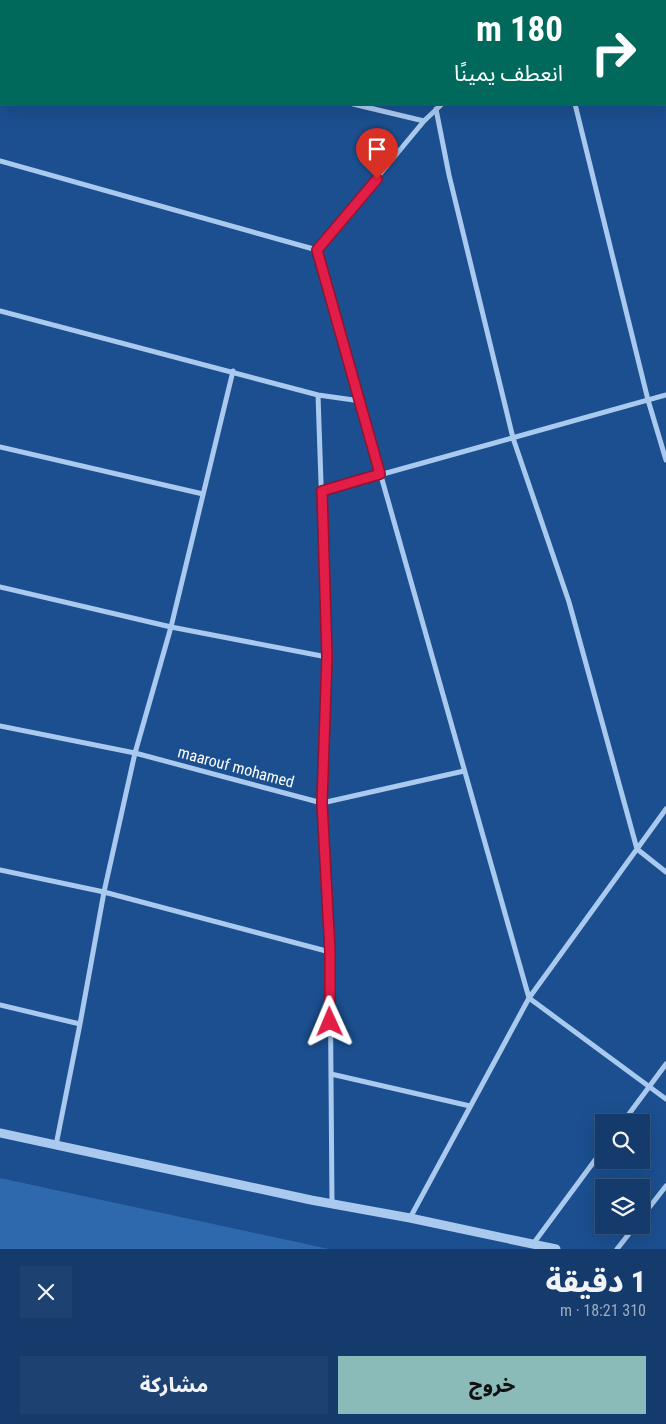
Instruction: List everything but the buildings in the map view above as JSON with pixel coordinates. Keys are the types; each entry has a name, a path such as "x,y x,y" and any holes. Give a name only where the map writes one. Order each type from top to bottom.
{"street":[{"path":"357,105 424,122"},
{"path":"317,250 424,122 441,105"},
{"path":"575,105 648,400 666,460"},
{"path":"436,109 449,175 513,438 569,602 637,849 666,872"},
{"path":"0,161 317,250"},
{"path":"317,250 529,998 666,1099"},
{"path":"0,311 318,395 361,402"},
{"path":"56,1146 104,892 135,753 170,627 233,371"},
{"path":"318,395 327,657 322,803 330,952 332,1204"},
{"path":"322,491 666,395"},
{"path":"0,447 202,494"},
{"path":"0,588 170,627 327,657"},
{"name":"maarouf mohamed","path":"0,726 135,753 322,803 464,772"},
{"path":"410,1218 529,998 666,809"},
{"path":"0,870 104,892 330,952"},
{"path":"0,1005 80,1024"},
{"path":"629,1114 666,1064"},
{"path":"331,1074 470,1106"},
{"path":"0,1133 332,1204 410,1218 556,1249"},
{"path":"533,1244 595,1160"},
{"path":"650,1206 666,1186"},
{"path":"618,1249 629,1234"}],"shaded area":[{"path":"0,1178 329,1249 0,1249"}],"route":[{"path":"330,1022 330,952 322,803 327,657 322,491 380,474 317,250 377,179"}]}
